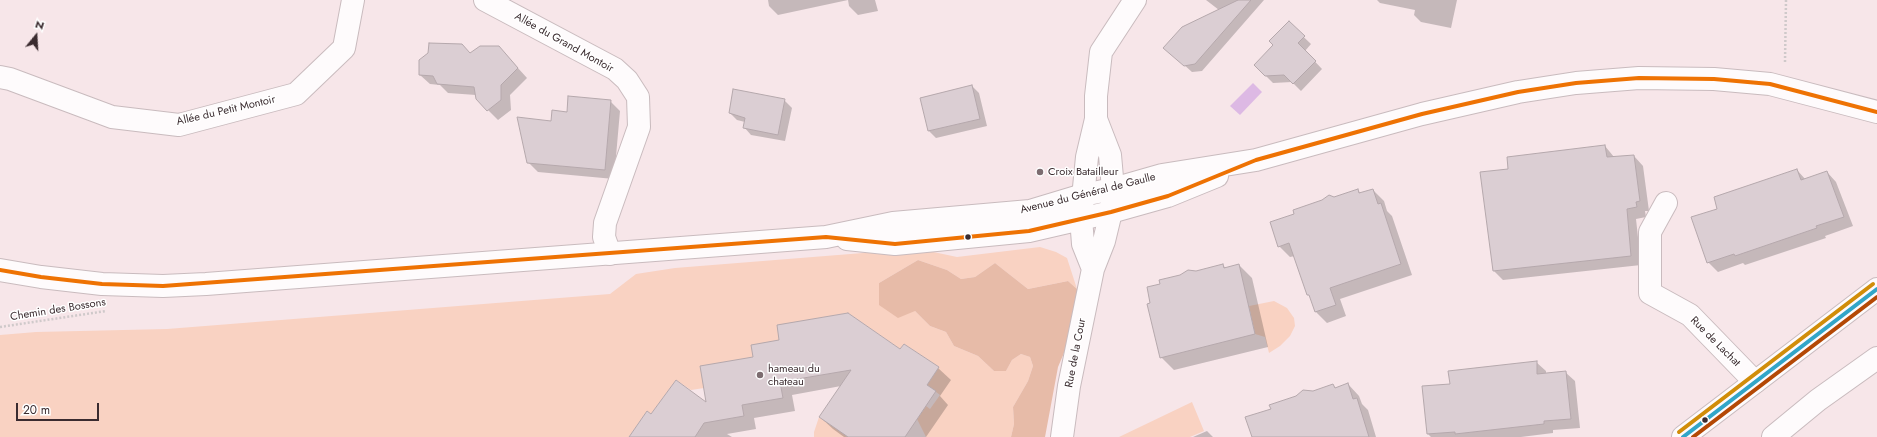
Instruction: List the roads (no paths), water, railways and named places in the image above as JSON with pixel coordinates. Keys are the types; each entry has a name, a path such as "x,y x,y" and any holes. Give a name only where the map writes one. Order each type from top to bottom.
{"street":[{"name":"Allée du Petit Montoir","path":"0,77 10,79 112,117 179,125 296,94 344,48 353,0"},
{"name":"Allée du Grand Montoir","path":"485,0 615,69 626,80 638,97 639,127 605,223 604,237 610,254"},
{"path":"1093,269 1083,244 1081,218 1087,157 1096,119 1096,96 1101,52 1135,0"},
{"name":"Avenue du Général de Gaulle","path":"0,270 41,277 102,284 206,284 826,237 893,223 1030,211 1083,195 1113,189 1162,175 1256,160 1422,114 1518,92 1576,83 1639,78 1714,79 1770,84 1877,112"},
{"name":"Rue de la Cour","path":"1062,437 1070,386 1093,269 1104,241 1111,212 1113,189 1110,155 1096,119"},
{"name":"Avenue du Général de Gaulle","path":"826,237 895,244 1029,231 1111,212 1168,196 1256,160"},
{"name":"Rue de Lachat","path":"1666,202 1650,232 1650,293 1690,315 1756,382"},
{"path":"1683,437 1877,289"},
{"path":"1773,437 1818,400 1877,358"}],"place":[{"name":"Croix Batailleur","path":"1040,172"},
{"name":"hameau du chateau","path":"760,375"}]}
